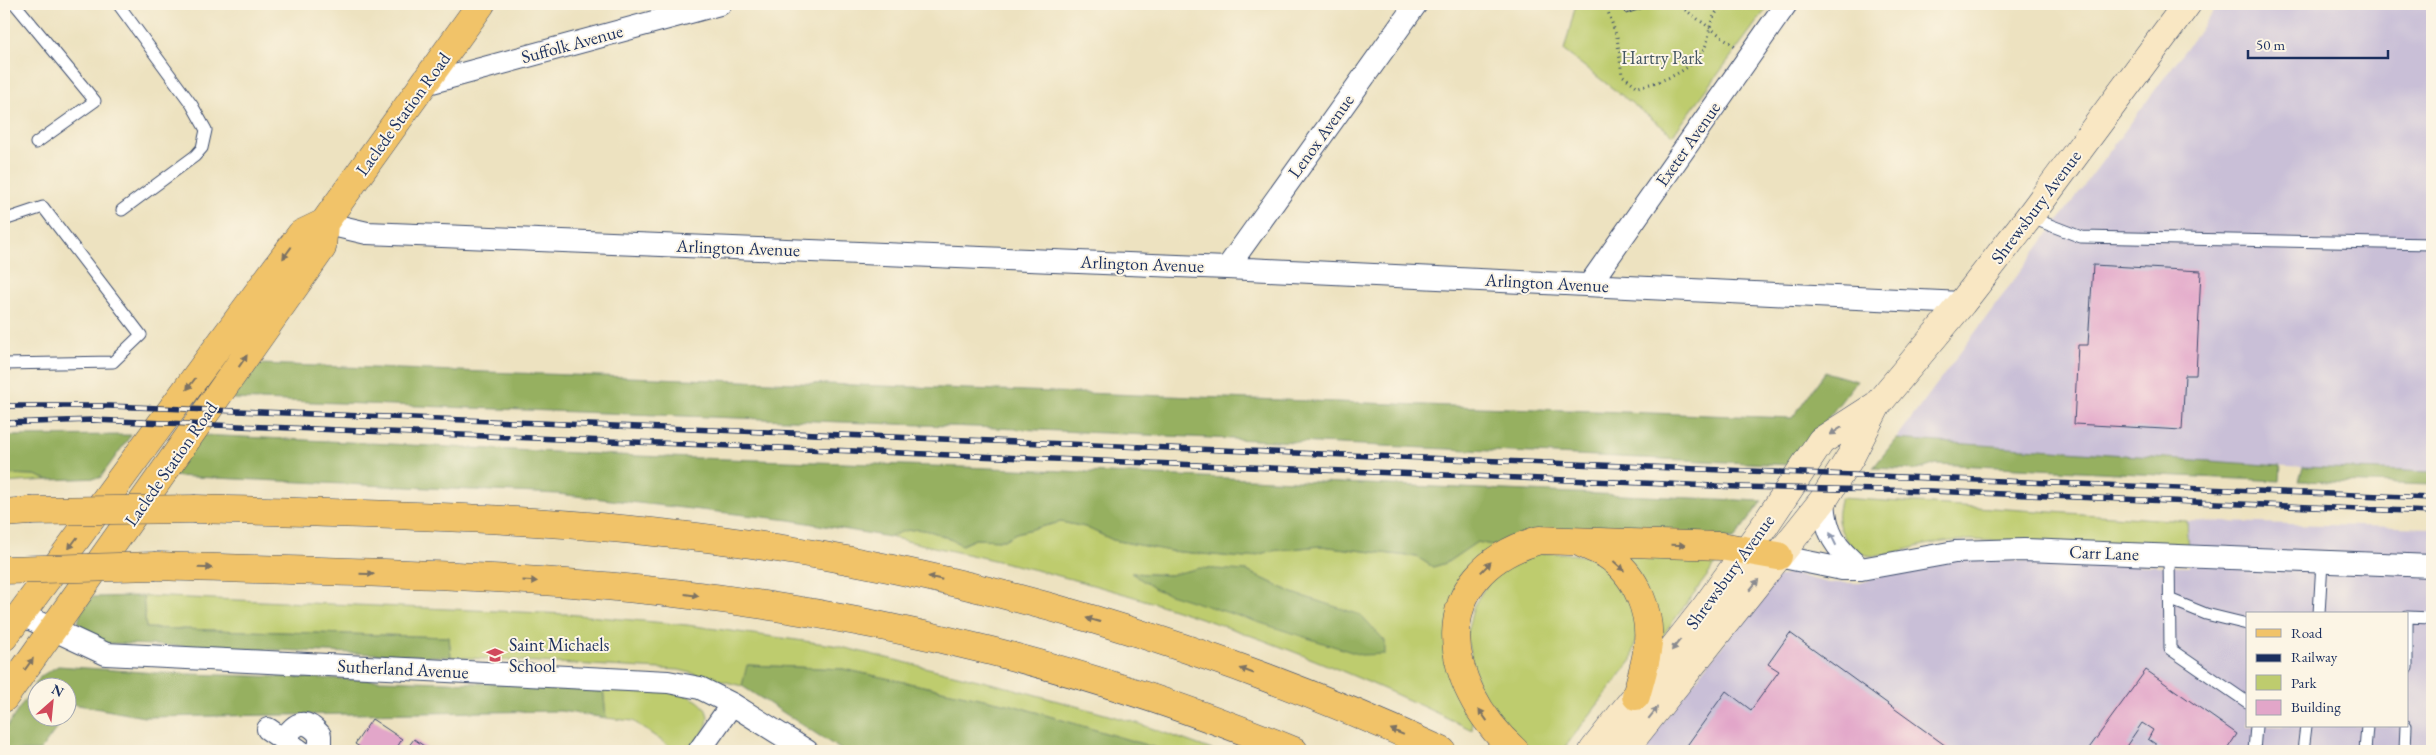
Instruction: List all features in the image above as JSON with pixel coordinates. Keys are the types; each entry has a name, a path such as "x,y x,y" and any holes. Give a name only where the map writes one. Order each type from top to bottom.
{"main road":[{"name":"Laclede Station Road","path":"4,637 301,234 324,224 481,4"},
{"name":"Shrewsbury Avenue","path":"1606,748 1778,556 1824,499 1851,456 1877,405 1962,303 2187,4"},
{"name":"Laclede Station Road","path":"4,698 54,630 322,248 324,224"},
{"name":"Shrewsbury Avenue","path":"1606,748 1636,696 1747,550 1821,442 1877,405"},
{"path":"17,512 196,509 420,516 609,528 730,541 830,557 932,577 1022,599 1131,631 1228,663 1325,701 1442,751"},
{"path":"1515,751 1482,715 1464,682 1456,651 1457,617 1470,587 1488,564 1516,547 1539,540 1721,546 1778,556"},
{"path":"1577,541 1606,555 1626,573 1642,598 1648,625 1648,651 1636,696"},
{"path":"4,570 156,566 572,583 675,593 776,607 977,648 1078,676 1178,708 1294,751"}],"street":[{"name":"Suffolk Avenue","path":"425,84 720,4"},
{"name":"Lenox Avenue","path":"1227,268 1416,4"},
{"name":"Exeter Avenue","path":"1589,285 1786,4"},
{"name":"Arlington Avenue","path":"324,224 367,234 1227,268 1962,303"},
{"path":"1824,499 1825,518 1834,542 1844,555 1861,569"},
{"name":"Carr Lane","path":"1778,556 1842,569 1861,569 1955,552 2024,550 2432,566"},
{"name":"Sutherland Avenue","path":"20,614 106,654 668,682 700,688 732,704 806,751"},
{"path":"699,751 732,704"},
{"path":"284,740 292,727 303,723 313,726 320,735 320,746 316,751"}],"lane":[{"path":"15,4 96,101 36,143"},
{"path":"118,4 192,105 206,130 202,148 195,156 122,210"},
{"path":"4,220 43,207 141,334 113,362 4,364"},
{"path":"2028,217 2081,237 2432,244"},
{"path":"2169,555 2170,649 2246,701"},
{"path":"2319,612 2322,562"},
{"path":"2169,599 2206,614 2246,624"},
{"path":"2408,618 2432,618"},
{"path":"2254,751 2256,728"},
{"path":"2302,751 2306,728"},
{"path":"2365,751 2367,728"},
{"path":"2405,751 2406,728"}],"path":[{"path":"1609,4 1607,9 1617,36 1622,75 1638,87 1661,82 1684,69 1703,52 1712,15 1724,4"},
{"path":"1677,4 1749,56"}],"shaded area":[{"path":"2219,4 2432,4 2432,472 2303,467 1896,439"},
{"path":"2187,521 2432,528 2432,751 1640,751 1775,579 1790,573 1828,583 1860,583 1895,572 1959,559 2189,567"}],"green space":[{"name":"Hartry Park","path":"1576,4 1770,4 1673,135 1564,51"},
{"path":"259,364 1792,418 1825,372 1857,381 1791,465 974,427 233,399"},
{"path":"131,435 100,478 48,480 35,475 4,474 4,436"},
{"path":"202,435 638,456 992,468 1762,501 1734,539 1546,530 1509,538 1497,546 1477,542 1446,563 1433,567 1417,557 1320,546 1271,551 1245,558 1170,551 1113,540 1085,527 1061,522 1016,533 1004,540 975,539 962,545 927,530 909,530 889,537 790,520 558,494 172,476"},
{"path":"1896,439 2281,466 2280,481 1937,464 1918,470 1873,468"},
{"path":"2303,467 2432,472 2432,485 2299,481"},
{"path":"4,474 35,475 48,480 4,483"},
{"path":"1841,498 2187,521 2189,550 1970,540 1951,541 1879,556 1870,556 1861,553 1853,547 1842,533 1838,518"},
{"path":"1061,522 1085,527 1113,540 1170,551 1245,558 1271,551 1320,546 1417,557 1433,567 1446,563 1477,542 1497,546 1457,587 1473,720 1472,730 1421,705 1316,660 1154,603 1044,572 889,537 909,530 927,530 962,545 975,539 1004,540 1016,533","holes":["1247,571 1293,593 1221,609 1157,590 1132,573 1170,575"]},
{"path":"1615,552 1722,556 1657,643"},
{"path":"1534,553 1563,553 1592,557 1612,572 1639,620 1632,660 1562,751 1529,751 1515,742 1478,686 1466,636 1474,605 1489,581 1510,563"},
{"path":"1200,568 1247,571 1293,593 1361,615 1385,641 1385,654 1361,655 1157,590 1131,573 1170,575"},
{"path":"143,596 566,614 687,625 833,645 1011,688 1137,723 1215,751 1166,751 1012,705 843,669 748,665 742,686 679,670 451,657 449,637 146,628"},
{"path":"143,596 146,628 449,637 451,657 102,643 88,636 78,622 81,612 92,597"},
{"path":"747,665 843,669 1012,705 1166,751 843,751 742,686"},
{"path":"58,666 156,673 603,687 606,718 560,711 144,717 78,705 78,678 40,678"},
{"path":"603,687 664,690 694,699 704,707 708,718 706,727 688,751 676,751 633,721 606,718"},
{"path":"28,695 28,728 57,728 40,751 4,751 4,731"}],"building":[{"path":"1623,4 1655,4 1626,14"},
{"path":"2093,265 2201,271 2196,375 2185,375 2182,430 2074,424 2078,345 2088,345"},
{"path":"1790,633 1953,751 1683,751 1726,691 1751,710 1779,671 1768,664"},
{"path":"2146,670 2237,734 2226,751 2166,751 2148,739 2153,730 2142,723 2127,745 2136,751 2087,751"},
{"path":"372,719 402,739 395,751 366,751 355,744"},
{"path":"414,739 431,751 405,751"}],"railway":[{"path":"4,406 109,406 2432,498"},
{"path":"4,423 93,420 1739,487 1930,491 2432,512"}],"place":[{"name":"Saint Michaels School","path":"495,655"}]}
